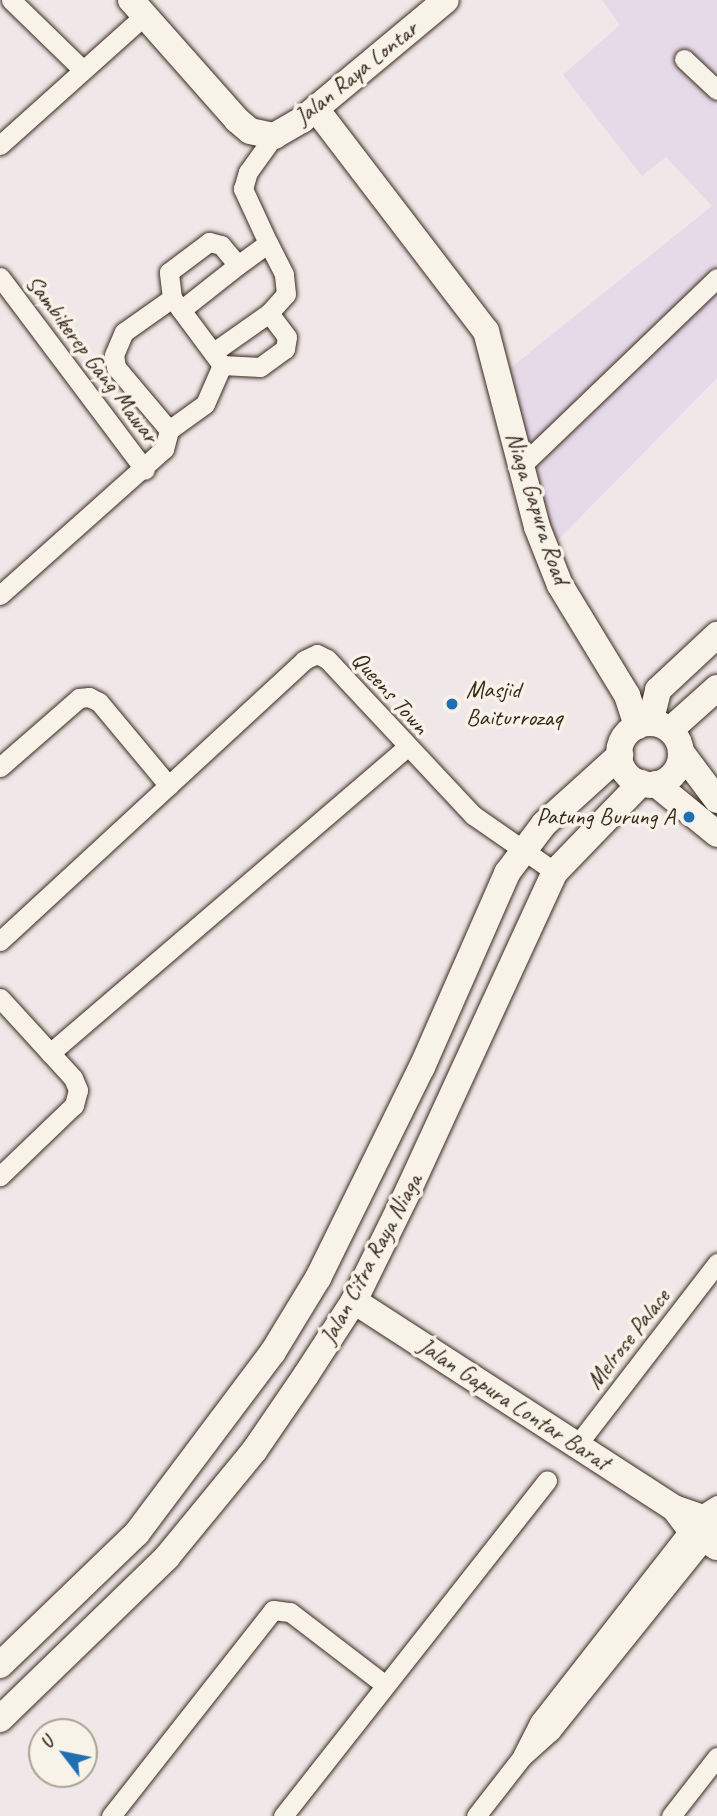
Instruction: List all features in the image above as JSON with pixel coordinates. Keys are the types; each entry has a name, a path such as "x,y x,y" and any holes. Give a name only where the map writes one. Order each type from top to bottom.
{"street":[{"path":"11,0 83,70"},
{"name":"Jalan Raya Lontar","path":"138,8 237,120 250,131 274,136 309,114 446,0"},
{"path":"0,145 83,70 138,8"},
{"path":"684,59 717,90"},
{"name":"Niaga Gapura Road","path":"309,114 431,280 449,287 486,331 520,467 560,585 627,695 717,800"},
{"path":"0,595 145,470 164,449 169,430 205,404 219,358 269,313 286,293 287,285 243,190 248,172 274,136"},
{"path":"238,265 221,245 209,242 174,264 168,280 177,304 219,358 260,367 285,349 287,337 269,313"},
{"path":"169,430 117,367 114,355 124,332 177,304 268,243"},
{"name":"Sambikerep Gang Mawar","path":"0,277 145,470"},
{"path":"520,467 717,278"},
{"path":"649,783 675,772 659,733 659,690 717,635"},
{"name":"Queens Town","path":"169,786 304,660 317,654 327,659 406,748 473,815 520,851 555,872"},
{"path":"717,688 659,733 624,738 620,755 626,772 649,783 717,834"},
{"path":"0,767 79,698 89,697 99,702 169,786 0,941"},
{"path":"50,1052 406,748"},
{"name":"Jalan Citra Raya Niaga","path":"0,1665 137,1533 272,1352 318,1278 422,1067 520,851 620,755"},
{"name":"Jalan Citra Raya Niaga","path":"0,1718 167,1556 254,1451 354,1301 461,1083 533,914 555,872 649,783"},
{"path":"0,998 73,1078 78,1090 74,1105 0,1177"},
{"path":"422,1067 461,1083"},
{"name":"Melrose Palace","path":"577,1445 717,1263"},
{"name":"Jalan Gapura Lontar Barat","path":"354,1301 705,1524"},
{"path":"283,1816 547,1481"},
{"path":"476,1816 522,1757 545,1739 705,1524"},
{"path":"137,1533 167,1556"},
{"path":"111,1816 274,1610 290,1612 385,1685"},
{"path":"671,1816 717,1758"}],"shaded area":[{"path":"602,0 717,0 717,378 555,543 509,369 712,206 666,157 642,176 563,75 620,25"}],"place":[{"name":"Masjid Baiturrozaq","path":"452,704"},
{"name":"Patung Burung A","path":"689,817"}]}
